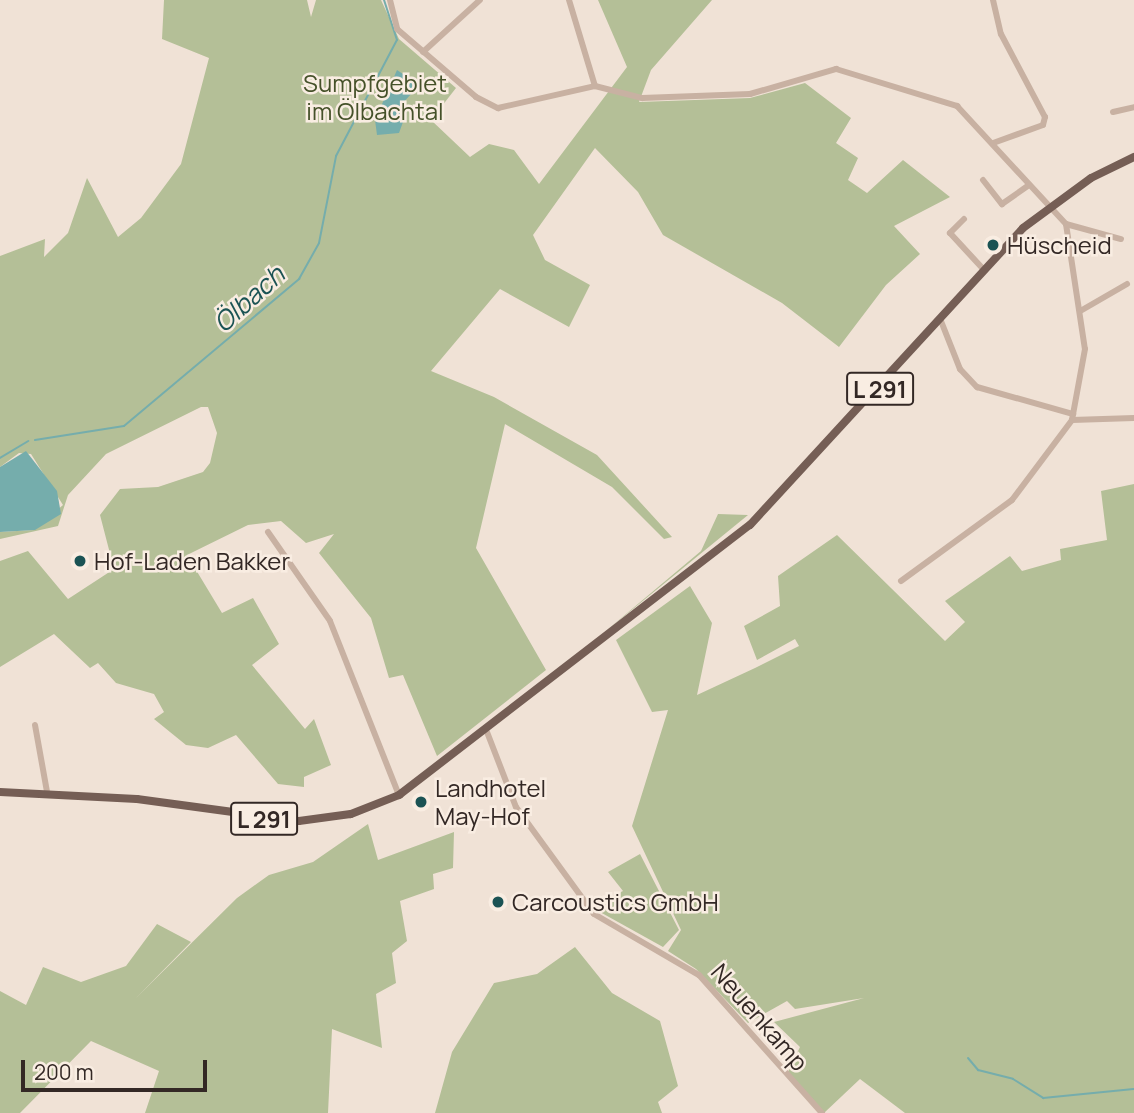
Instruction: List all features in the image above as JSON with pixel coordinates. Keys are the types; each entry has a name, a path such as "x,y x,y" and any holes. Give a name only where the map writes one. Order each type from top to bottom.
{"main road":[{"name":"L 291","path":"0,792 47,792 299,821 351,814 399,795 487,732 760,515 941,321 984,270 1050,206 1134,157"}],"street":[{"path":"390,0 394,24 423,52 498,108 595,86 637,97 693,98 750,94 847,70 957,106 1066,224 1082,310 1085,349 1073,417 1013,500 901,582"},
{"path":"423,52 480,0"},
{"path":"569,0 595,86"},
{"path":"993,0 1001,34 1045,117 1043,125 993,143"},
{"path":"1113,112 1134,107"},
{"path":"983,180 1002,204 1029,185"},
{"path":"964,219 950,233 984,270"},
{"path":"1066,224 1121,239"},
{"path":"1082,310 1127,284"},
{"path":"941,321 960,369 977,387 1073,417 1134,418"},
{"path":"268,532 330,621 399,795"},
{"path":"35,725 47,792"},
{"name":"Neuenkamp","path":"487,732 516,807 571,888 594,914 699,975 822,1113"}],"green space":[{"name":"Sumpfgebiet im Ölbachtal","path":"164,0 307,0 311,17 316,0 381,0 399,39 456,88 431,120 470,157 489,144 514,150 539,184 627,67 598,0 712,0 651,70 639,102 750,98 805,83 851,118 836,143 858,158 848,180 867,193 903,160 950,197 894,226 920,254 886,285 839,347 782,303 663,235 638,192 595,148 533,235 545,260 590,285 569,327 500,289 431,371 494,397 597,455 672,537 664,539 612,487 505,424 476,548 546,670 437,756 403,675 389,678 371,618 319,553 334,534 306,543 281,521 248,525 187,555 222,613 253,598 279,644 252,665 305,729 314,719 331,765 304,777 304,787 278,784 236,735 208,748 186,745 154,719 164,712 154,694 116,683 98,663 90,668 54,634 0,667 0,561 28,551 68,599 114,569 100,515 120,489 158,487 203,472 210,463 217,433 208,407 201,407 106,454 68,495 58,526 0,539 0,532 34,530 63,505 31,454 19,453 0,467 0,256 45,239 44,257 68,233 87,178 118,237 141,218 181,164 209,58 162,39"},
{"path":"1134,484 1134,1113 905,1113 860,1079 824,1113 788,1072 800,1047 774,1022 864,998 795,1009 787,1001 748,1023 696,969 668,951 681,930 632,826 668,710 652,712 616,640 690,586 712,623 697,695 755,668 799,646 795,639 757,660 744,626 780,606 778,576 837,535 945,641 965,622 945,601 1010,556 1022,571 1061,560 1060,549 1107,540 1101,491"},
{"path":"718,514 748,515 601,635 701,551"},
{"path":"368,824 378,860 454,832 453,868 433,874 434,889 400,901 407,941 392,953 396,983 376,994 382,1048 332,1029 328,1113 145,1113 159,1071 91,1041 20,1113 0,1113 0,991 26,1005 43,967 81,982 126,966 157,924 191,942 136,998 237,898 269,875 313,862"},
{"path":"640,854 679,930 663,947 591,907 623,891 608,872"},
{"path":"575,947 612,993 660,1021 678,1086 658,1102 662,1113 435,1113 452,1052 494,983 537,974"}],"water":[{"path":"397,70 412,80 412,93 401,105 407,111 399,133 377,135 375,120"},
{"path":"26,451 57,491 61,514 35,530 0,532 0,467"}],"waterway":[{"name":"Ölbach","path":"35,440 124,426 299,279 319,243 336,156 397,40 384,0"},
{"name":"Ölbach","path":"0,458 28,441"},
{"path":"968,1058 978,1070 1013,1079 1043,1098 1134,1089"}],"place":[{"name":"Hüscheid","path":"993,245"},
{"name":"Hof-Laden Bakker","path":"80,561"},
{"name":"Landhotel May-Hof","path":"421,802"},
{"name":"Carcoustics GmbH","path":"498,902"}]}
